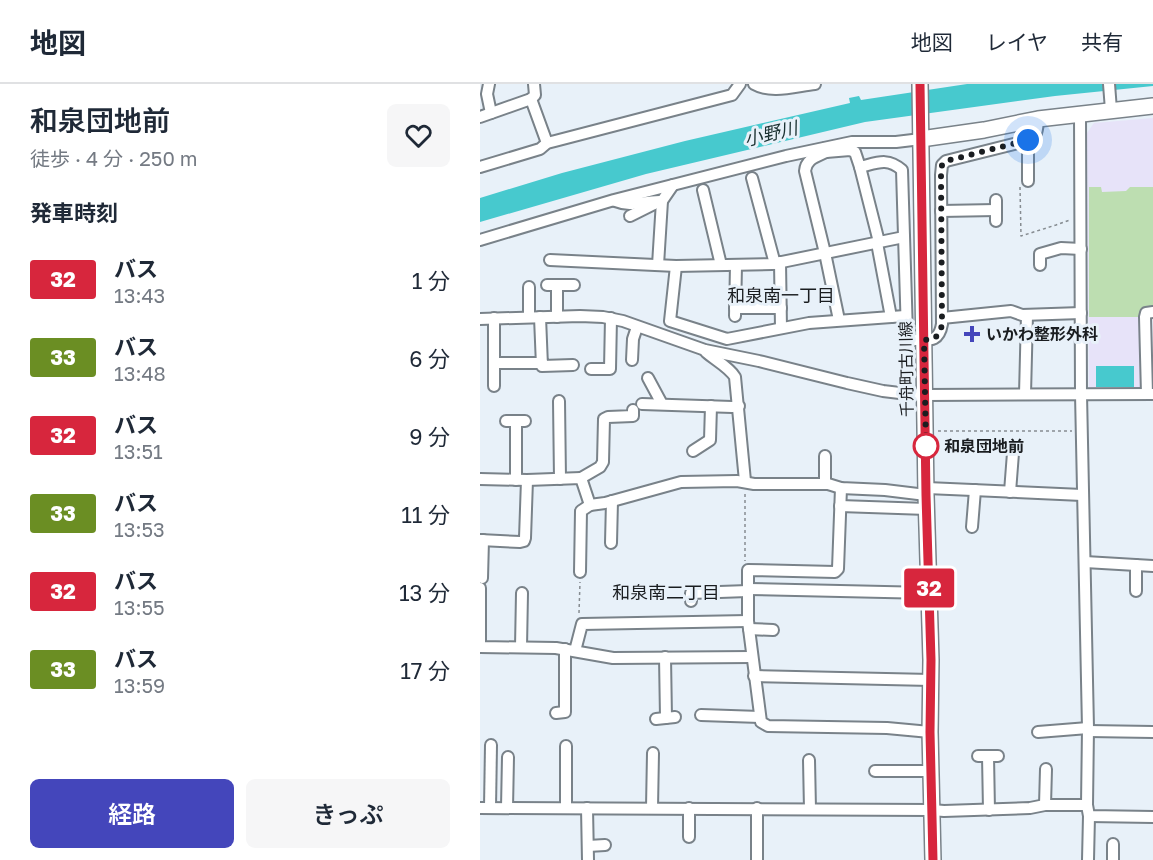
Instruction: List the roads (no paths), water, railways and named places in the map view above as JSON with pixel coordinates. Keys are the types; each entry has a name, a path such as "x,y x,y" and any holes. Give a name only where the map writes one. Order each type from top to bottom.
{"street":[{"path":"489,84 487,94 491,113"},
{"path":"480,117 531,99 535,94 534,84"},
{"path":"480,166 540,149 547,144 732,94 740,84"},
{"path":"754,84 762,89 815,84"},
{"name":"千舟町古川線","path":"920,84 933,860"},
{"path":"1109,84 1111,106"},
{"path":"531,99 547,144"},
{"path":"480,240 615,200 750,165 826,150 852,142 896,142 921,134 984,130 1038,119 1080,114 1111,106 1153,106"},
{"path":"1080,114 1082,495 1088,730 1088,860"},
{"path":"860,167 884,161 891,162 902,170 907,334 914,340 934,339 940,334 942,318 942,165 946,161 1033,138 1037,132 1038,119"},
{"path":"1024,185 1028,140"},
{"path":"839,320 805,171 806,164 826,150 855,152 878,242 891,316"},
{"path":"752,178 778,263 781,328"},
{"path":"630,216 662,201 673,185"},
{"path":"703,190 722,265"},
{"path":"615,200 632,205 662,201"},
{"path":"658,265 662,201"},
{"path":"941,211 996,210"},
{"path":"550,260 676,266 778,263 904,237"},
{"path":"1040,265 1040,254 1061,248 1081,249"},
{"path":"736,265 735,312 781,308"},
{"path":"676,266 670,321 727,339 809,323 905,315"},
{"path":"557,316 552,285 574,285"},
{"path":"529,287 542,366 573,365"},
{"path":"942,318 1011,311 1022,315 1081,314"},
{"path":"480,319 557,316 611,318 700,349 759,361 866,388 908,394 1150,394 1145,317 1146,314 1153,312"},
{"path":"1025,394 1027,315"},
{"path":"494,318 494,386"},
{"path":"591,369 610,369 611,318"},
{"path":"632,360 633,339 637,327"},
{"path":"700,349 721,337"},
{"path":"700,349 732,372 736,383 746,482"},
{"path":"494,363 542,363"},
{"path":"648,378 662,404"},
{"path":"559,401 560,479"},
{"path":"480,479 581,478 600,467 603,462 603,419 633,416 638,407 662,404 739,406"},
{"path":"693,451 710,440 711,406"},
{"path":"516,421 525,538 520,542 482,540 484,584 480,647 570,650 613,658 752,657"},
{"path":"1010,492 1013,453"},
{"path":"825,456 825,484"},
{"path":"581,478 590,505"},
{"path":"580,572 581,511 590,505 681,482 825,484 841,488 885,490 927,497"},
{"path":"834,591 835,572 838,569 841,488"},
{"path":"840,506 975,490 1082,495"},
{"path":"972,527 975,490"},
{"path":"611,543 612,501"},
{"path":"1084,562 1153,566"},
{"path":"1136,565 1136,591"},
{"path":"835,572 748,570 749,625 761,722 768,726 887,728 930,732"},
{"path":"691,601 691,593 748,590 929,593"},
{"path":"521,647 522,594"},
{"path":"556,713 565,712 570,650 582,624 749,625 773,630"},
{"path":"665,657 665,718"},
{"path":"754,676 931,680"},
{"path":"701,715 759,717"},
{"path":"1038,732 1088,730 1153,732"},
{"path":"491,745 485,808 944,811 1029,808 1045,805 1153,817"},
{"path":"563,753 566,808"},
{"path":"652,808 653,753"},
{"path":"988,756 989,810"},
{"path":"507,757 507,808"},
{"path":"809,760 810,809"},
{"path":"1045,805 1046,769"},
{"path":"875,771 931,771"},
{"path":"587,808 588,860"},
{"path":"689,808 689,837"},
{"path":"757,808 757,860"},
{"path":"1113,844 1113,860"},
{"path":"588,846 606,845"}],"water":[{"name":"小野川","path":"967,84 1153,84 1153,86 1055,96 865,122 646,174 480,222 480,198 562,173 685,141 850,103 849,98 859,96 861,100"},
{"path":"1096,366 1134,366 1134,387 1096,387"}],"place":[{"name":"いかわ整形外科","path":"972,334"},
{"name":"和泉団地前","path":"926,446"}],"district":[{"name":"和泉南一丁目","path":"781,296"},
{"name":"和泉南二丁目","path":"666,593"}]}
